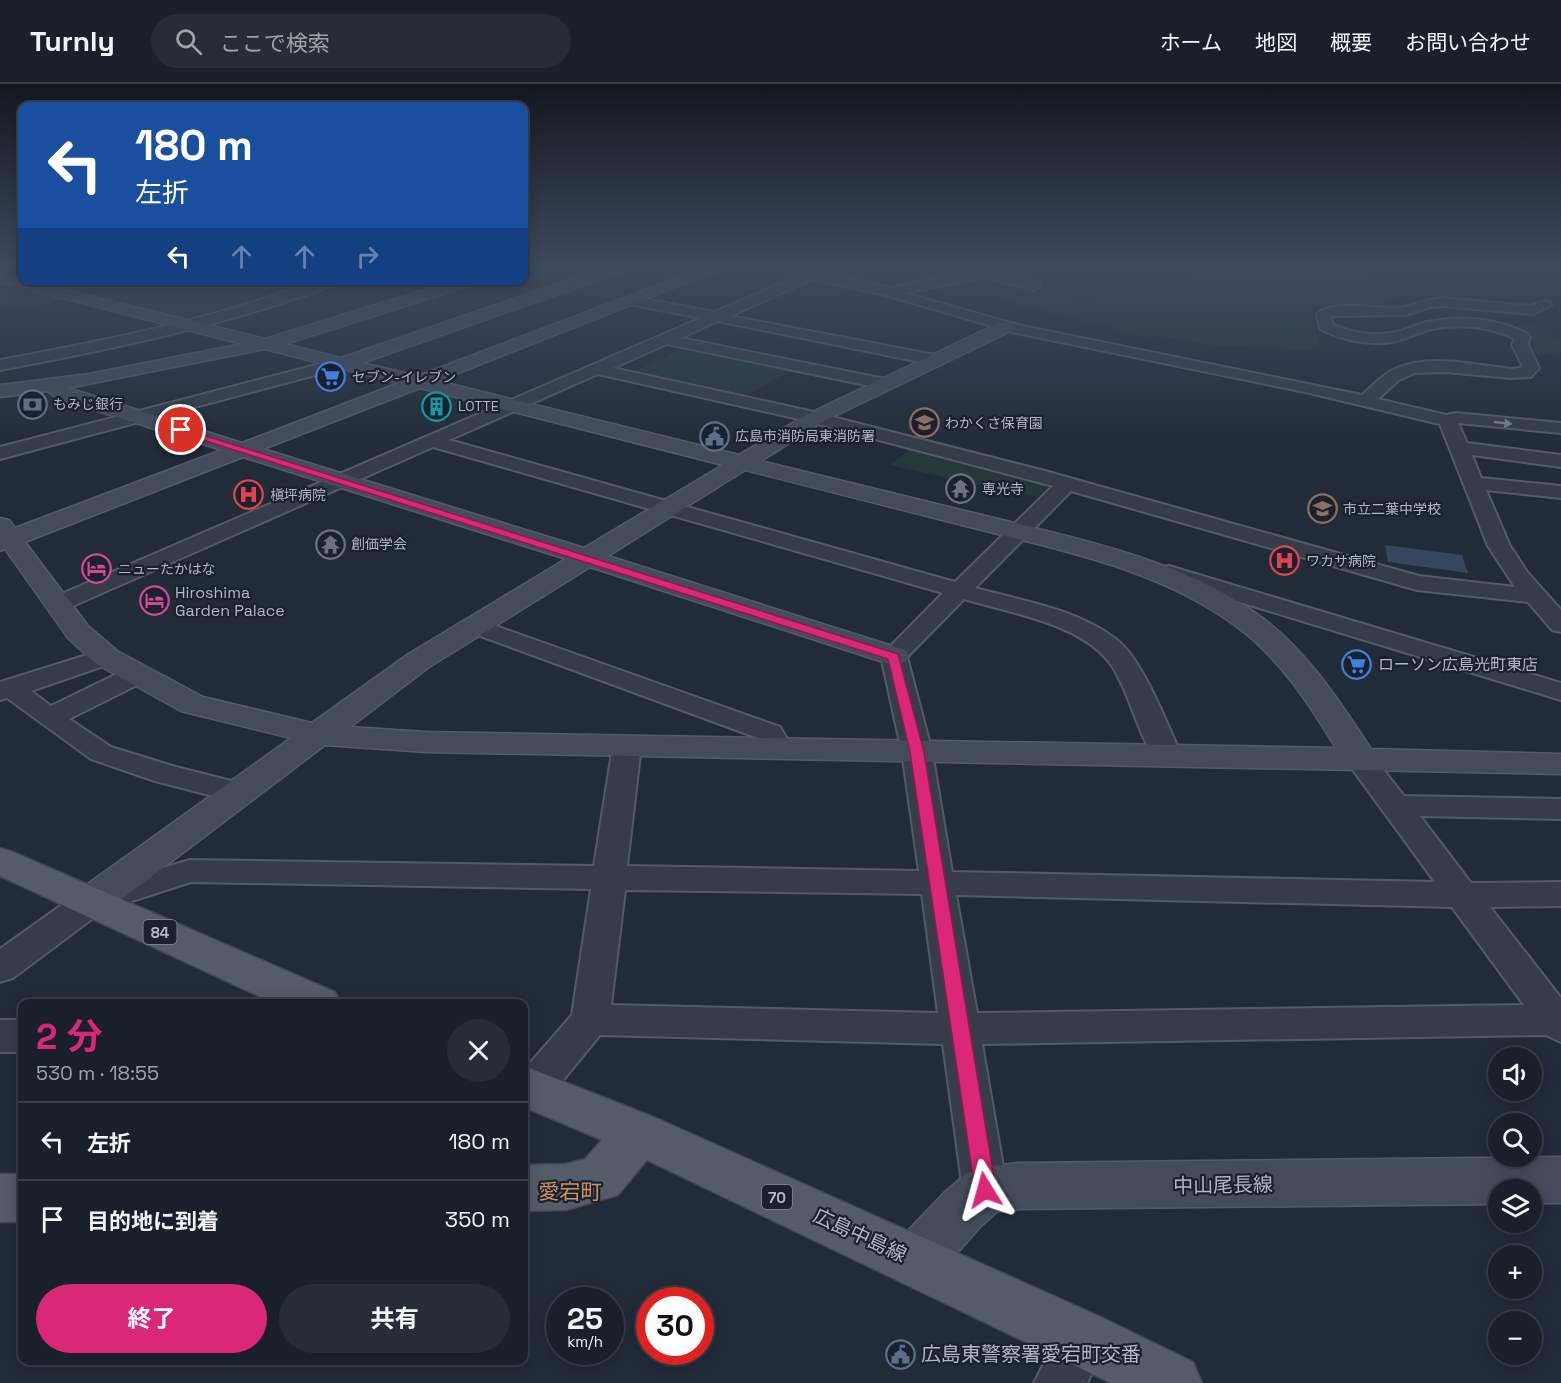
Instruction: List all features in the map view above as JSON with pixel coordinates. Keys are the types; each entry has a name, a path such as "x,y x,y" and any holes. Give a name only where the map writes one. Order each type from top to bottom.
{"main road":[{"name":"84","path":"0,861 92,901 300,999"},
{"name":"広島中島線","path":"528,1087 639,1133 915,1261 1071,1361 1172,1383"},
{"path":"528,1188 566,1188 600,1179 639,1133"},
{"path":"0,1198 18,1198"}],"street":[{"path":"0,365 177,329"},
{"path":"201,329 514,405 1124,560 1561,692"},
{"path":"0,391 54,386 266,344 316,329"},
{"path":"0,453 342,363 443,329"},
{"path":"562,329 242,451 3,536 78,632 106,657 192,704 320,735 426,742 1561,764"},
{"path":"58,604 689,329"},
{"path":"780,329 934,360"},
{"path":"0,968 418,661 815,418 1002,329"},
{"path":"1013,329 1366,401 1446,420 1456,418 1561,428"},
{"path":"1330,329 1338,333 1364,338 1386,339 1420,329"},
{"path":"1366,401 1402,371 1418,368 1464,368 1501,374 1525,374 1531,368 1520,345 1523,337 1511,330 1503,329"},
{"path":"666,339 885,384"},
{"path":"597,369 815,418 1067,483 1417,583 1535,596"},
{"path":"54,386 63,394 586,557 894,656"},
{"path":"1446,420 1450,424 1499,546 1513,570 1561,625"},
{"path":"431,441 960,589 1066,621 1109,646 1125,666 1167,756"},
{"path":"1459,448 1561,461"},
{"path":"894,656 1067,483"},
{"path":"1473,483 1561,492"},
{"path":"1124,560 1177,581 1238,614 1250,622 1291,662 1328,707 1360,759 1460,895 1559,1022"},
{"path":"1238,614 1269,607 1302,612"},
{"path":"476,626 770,733 778,749"},
{"path":"894,656 917,752 985,1190 962,1210 915,1261"},
{"path":"5,690 106,657"},
{"path":"49,718 136,675"},
{"path":"5,690 101,753 166,774 240,793"},
{"path":"528,1087 590,1020 627,746"},
{"path":"1395,806 1561,808"},
{"path":"92,901 190,871 936,883 1460,895 1561,894"},
{"path":"590,1020 961,1029 1559,1022"},
{"path":"0,1036 18,1036"},
{"name":"中山尾長線","path":"985,1190 1019,1186 1561,1180"}],"shaded area":[{"path":"1113,329 1316,329 1320,346 1308,350 1209,345 1160,336 1145,337"},
{"path":"1518,329 1539,329 1561,341 1561,349 1556,354 1535,355 1533,347 1535,341 1531,334"},
{"path":"688,347 796,368 743,397 632,372"},
{"path":"915,446 1051,484 1037,497 889,465"}],"water":[{"path":"1385,545 1462,555 1468,573 1388,562"}],"place":[{"name":"セブン-イレブン","path":"331,377"},
{"name":"もみじ銀行","path":"32,404"},
{"name":"LOTTE","path":"437,406"},
{"name":"わかくさ保育園","path":"924,423"},
{"name":"広島市消防局東消防署","path":"714,436"},
{"name":"専光寺","path":"961,489"},
{"name":"槇坪病院","path":"249,495"},
{"name":"市立二葉中学校","path":"1322,509"},
{"name":"創価学会","path":"330,544"},
{"name":"ワカサ病院","path":"1285,561"},
{"name":"ニューたかはな","path":"97,569"},
{"name":"Hiroshima Garden Palace","path":"154,601"},
{"name":"ローソン広島光町東店","path":"1357,664"},
{"name":"広島東警察署愛宕町交番","path":"900,1354"}],"district":[{"name":"愛宕町","path":"570,1191"}],"route":[{"path":"181,430 894,656 917,752 985,1190"}]}
